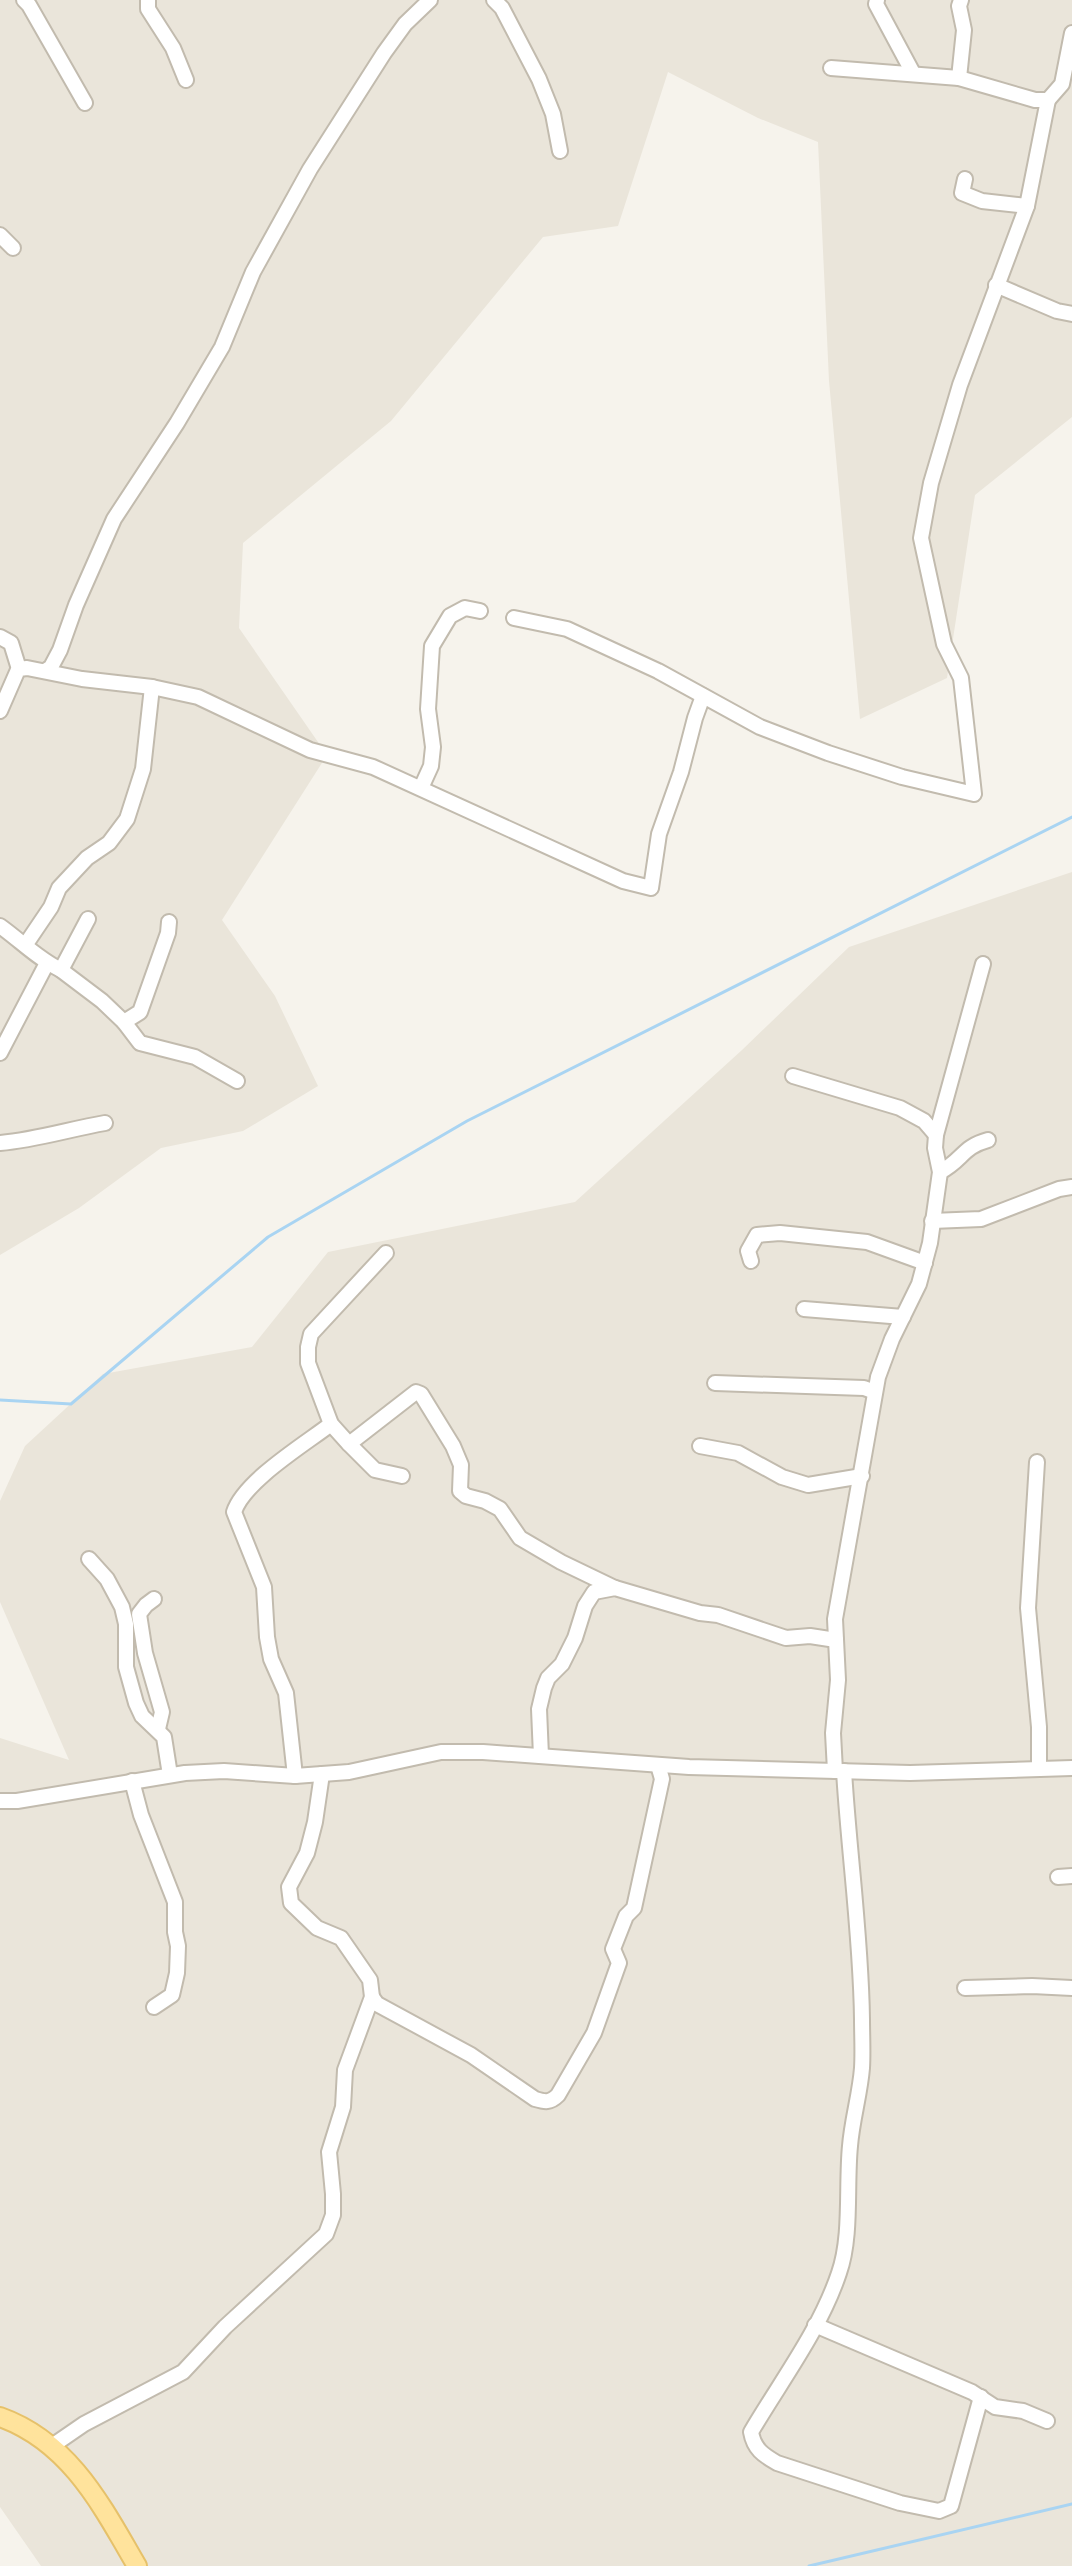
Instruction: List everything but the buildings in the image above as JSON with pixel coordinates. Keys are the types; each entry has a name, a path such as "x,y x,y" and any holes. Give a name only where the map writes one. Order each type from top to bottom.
{"main road":[{"path":"0,2417 43,2439 78,2472 137,2566"}],"street":[{"path":"24,0 85,103"},
{"path":"148,0 148,9 173,48 186,80"},
{"path":"45,671 51,667 60,650 114,519 222,347 253,272 310,169 384,53 405,24 430,0"},
{"path":"494,0 502,8 539,79 553,114 560,151"},
{"path":"877,0 876,4 913,73"},
{"path":"959,78 964,30 959,6 961,0"},
{"path":"514,618 567,629 658,671 760,727 902,777 974,794 961,678 944,644 921,538 931,483 960,385 1027,206 1048,100 1062,84 1072,33"},
{"path":"831,68 959,78 1035,100 1048,100"},
{"path":"965,179 962,193 982,201 1027,206"},
{"path":"0,235 13,248"},
{"path":"996,285 1057,311 1072,314"},
{"path":"421,788 431,766 433,747 428,709 432,646 450,616 465,608 480,611"},
{"path":"0,637 11,643 19,669 0,711"},
{"path":"19,669 152,687 198,697 310,750 373,767 623,881 651,888 659,834 703,696"},
{"path":"26,944 51,907 59,888 87,858 109,843 127,819 143,769 152,687"},
{"path":"61,970 88,919"},
{"path":"124,1022 140,1012 168,933 169,922"},
{"path":"0,926 102,1001 140,1043 195,1057 237,1081"},
{"path":"0,1053 47,963"},
{"path":"981,2397 951,2506 939,2511 900,2503 777,2463 761,2454 752,2441 751,2432 815,2325 839,2274 844,2252 850,2144 862,2068 862,1990 856,1899 833,1733 838,1680 835,1619 878,1377 919,1284 925,1263 940,1172 936,1135 983,964"},
{"path":"793,1076 900,1108 924,1121 936,1135"},
{"path":"0,1143 30,1141 105,1123"},
{"path":"940,1172 955,1165 971,1145 988,1140"},
{"path":"932,1221 981,1219 1059,1189 1072,1187"},
{"path":"751,1261 748,1251 757,1235 780,1233 867,1242 925,1263"},
{"path":"386,1253 311,1334 308,1363 331,1424 375,1470 402,1476"},
{"path":"804,1309 903,1317"},
{"path":"715,1383 864,1388 875,1392"},
{"path":"349,1444 416,1392 421,1394 461,1465 460,1491 500,1509 520,1538 615,1588 700,1613 718,1615 786,1638 810,1636 836,1640"},
{"path":"295,1776 286,1693 271,1659 267,1637 264,1587 234,1512 238,1501 265,1475 331,1424"},
{"path":"700,1446 738,1453 782,1477 808,1485 862,1476"},
{"path":"1037,1462 1028,1608 1039,1727 1039,1769"},
{"path":"89,1559 107,1579 122,1607 126,1624 126,1667 136,1703 142,1716 164,1737 170,1775"},
{"path":"541,1756 539,1709 548,1678 562,1664 594,1592 615,1588"},
{"path":"154,1599 139,1614 145,1653 162,1712 158,1729"},
{"path":"0,1801 17,1801 170,1775 224,1771 295,1776 349,1772 441,1752 483,1752 658,1765 910,1773 1072,1768"},
{"path":"372,1997 377,2004 471,2055 535,2099 552,2101 594,2033 610,1992 619,1963 613,1949 626,1916 634,1908 655,1813 662,1779 658,1765"},
{"path":"52,2446 84,2424 183,2372 225,2327 326,2234 333,2215 329,2152 343,2107 345,2070 372,1997 370,1980 341,1938 317,1928 291,1903 289,1887 307,1853 322,1774"},
{"path":"132,1781 146,1828 175,1902 177,1973 172,1995 154,2007"},
{"path":"965,1988 1072,1988"},
{"path":"815,2325 981,2397 995,2407 1023,2411 1047,2421"}],"shaded area":[{"path":"0,0 1072,0 1072,417 975,495 947,678 860,719 829,381 818,142 758,118 668,72 618,226 543,237 391,421 243,543 239,628 327,755 222,920 275,996 318,1086 243,1131 161,1148 79,1208 0,1255"},
{"path":"1072,872 1072,2566 41,2566 0,2507 0,1738 69,1760 0,1602 0,1501 25,1446 103,1374 252,1347 328,1252 575,1202 742,1050 849,947"}],"waterway":[{"path":"0,1400 71,1404 268,1237 467,1121 1072,817"},
{"path":"809,2566 1072,2504"}]}
